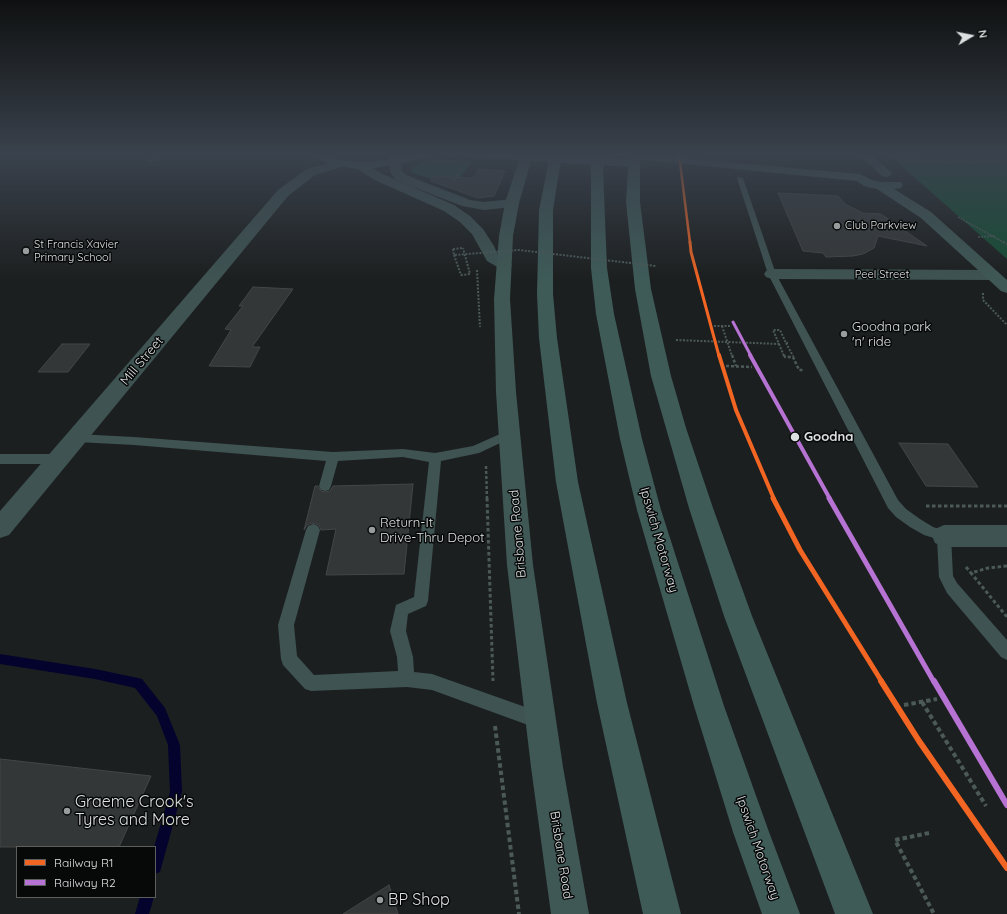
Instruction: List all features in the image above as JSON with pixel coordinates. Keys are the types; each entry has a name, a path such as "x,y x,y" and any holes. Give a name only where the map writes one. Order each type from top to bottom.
{"highway":[{"path":"548,197 546,210 545,294 549,346 567,482 612,703 662,914"},
{"name":"Ipswich Motorway","path":"598,197 599,268 608,328 631,439 649,510 709,706 780,914"},
{"path":"633,197 643,288 661,376 676,428 701,508 738,616 854,914"}],"main road":[{"name":"Brisbane Road","path":"514,197 506,236 502,299 509,434 520,565 540,721 570,914"},
{"path":"898,197 926,215 1007,288"},
{"path":"914,197 920,202 926,215"}],"street":[{"name":"Mill Street","path":"0,528 280,197"},
{"path":"422,197 455,212 478,232 487,246 492,258 504,265"},
{"path":"450,197 467,203 484,206 512,203"},
{"name":"Peel Street","path":"772,274 992,275"},
{"path":"944,536 1007,536"}],"lane":[{"path":"746,197 772,274 894,504 901,513 915,523 929,531 944,536 944,561 946,577 952,588 1007,652"},
{"path":"77,438 134,441 333,457 403,453 436,458 476,450 509,434"},
{"path":"325,486 333,457"},
{"path":"407,679 405,657 398,631 401,610 421,601 436,458"},
{"path":"0,459 59,459"},
{"path":"313,530 286,625 288,658 311,683 407,679 432,682 489,701 494,705 540,721"}],"path":[{"path":"955,215 1007,244"},
{"path":"472,247 476,260"},
{"path":"463,248 453,249 461,275 470,274 466,258"},
{"path":"454,255 519,250 656,266"},
{"path":"477,267 480,333"},
{"path":"967,275 983,292 983,300 986,304 1007,325"},
{"path":"714,326 731,326"},
{"path":"722,326 736,366"},
{"path":"775,335 785,356 793,357"},
{"path":"673,340 779,344"},
{"path":"786,343 799,370"},
{"path":"726,366 752,367"},
{"path":"485,446 495,737 519,914"},
{"path":"1007,566 988,568 971,573 1007,617"},
{"path":"904,705 937,699"},
{"path":"922,702 986,806"},
{"path":"929,833 895,840 934,914"}],"green space":[{"path":"936,197 1007,197 1007,259"}],"building":[{"name":"Club Parkview","path":"780,197 839,197 845,204 863,213 881,214 927,246 878,236 874,248 863,254 853,256 826,257 823,253 803,251"},
{"path":"253,287 293,289 252,347 260,347 250,367 209,366 231,330 225,329 243,306 239,306"},
{"path":"62,344 90,344 68,372 38,372"},
{"path":"899,443 948,444 978,487 926,486"},
{"name":"Return-It Drive-Thru Depot","path":"413,484 404,574 326,575 336,529 321,530 319,525 312,523 307,525 304,530 315,486 318,486 321,491 325,492 330,491 333,486"},
{"name":"Graeme Crook's Tyres and More","path":"0,759 151,776 119,846 0,847"},
{"name":"BP Shop","path":"389,885 398,914 343,914"}],"waterway":[{"path":"0,659 95,674 138,683 161,712 174,745 176,792 156,863"},
{"path":"142,914 147,898"}],"rail line":[{"name":"R1","path":"684,197 691,252 711,329 736,410 779,512 840,616 919,741 1007,868"},
{"name":"R2","path":"733,322 771,394 857,548 1007,805"}],"place":[{"name":"Club Parkview","path":"837,226"},
{"name":"St Francis Xavier Primary School","path":"26,251"},
{"name":"Goodna park 'n' ride","path":"844,334"},
{"name":"Goodna","path":"795,437"},
{"name":"Return-It Drive-Thru Depot","path":"372,530"},
{"name":"Graeme Crook's Tyres and More","path":"67,811"},
{"name":"BP Shop","path":"380,900"}]}
